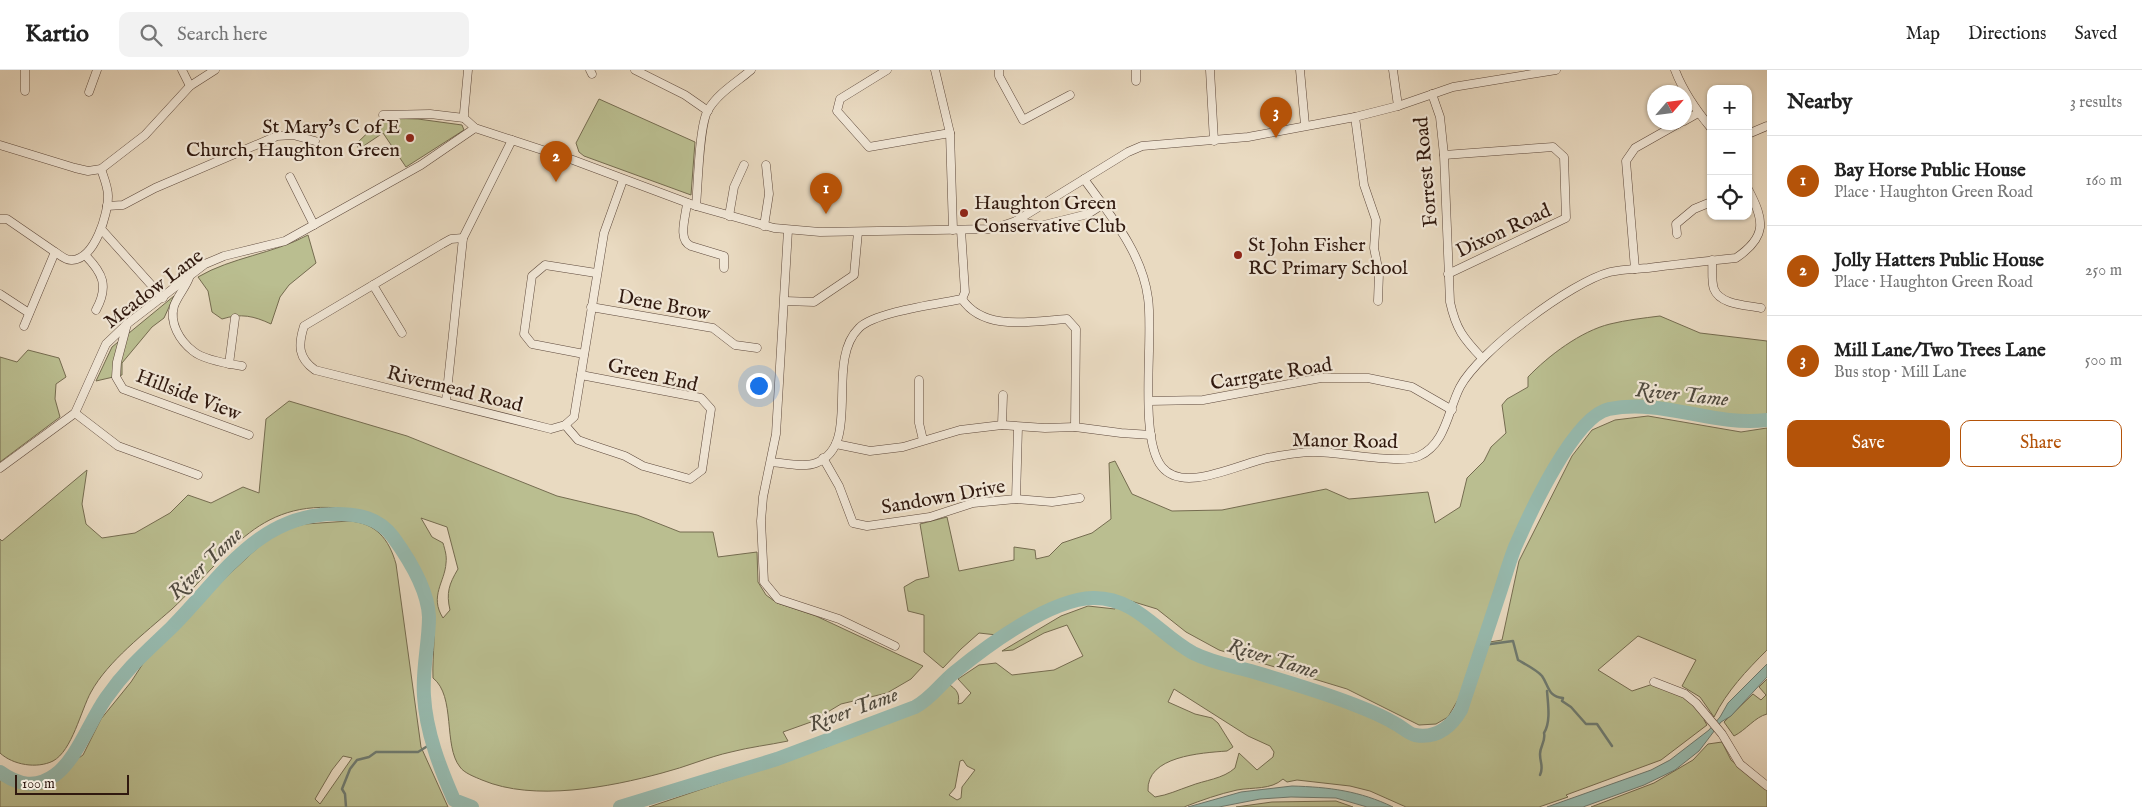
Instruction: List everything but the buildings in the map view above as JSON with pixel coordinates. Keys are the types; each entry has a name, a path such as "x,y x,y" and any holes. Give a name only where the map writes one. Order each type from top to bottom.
{"street":[{"path":"25,70 25,92"},
{"path":"89,92 98,70"},
{"path":"182,70 190,86"},
{"path":"0,144 75,168 101,169 145,135 190,86 215,70"},
{"path":"464,118 468,70"},
{"path":"635,70 685,95 708,110"},
{"path":"696,206 701,146 708,110 716,100 751,70"},
{"path":"887,70 840,99 838,112 869,147 950,133"},
{"path":"935,70 950,133 957,230 965,292 962,299"},
{"path":"999,70 999,76 1023,120 1070,95"},
{"path":"1136,70 1136,81"},
{"path":"1210,70 1214,141"},
{"path":"1300,70 1305,125"},
{"path":"1392,70 1398,106"},
{"path":"383,115 430,114 464,118 475,128 687,203 764,226 788,230 858,232 993,229 1016,221 1128,152 1142,146 1248,137 1356,117 1398,106 1452,87 1556,70"},
{"path":"1675,70 1679,82 1698,113 1707,123"},
{"name":"Forrest Road","path":"1432,94 1440,117 1444,155 1450,302 1455,325 1467,343 1482,358"},
{"path":"1692,116 1698,113"},
{"path":"1356,117 1364,185 1376,220 1374,248 1379,273 1378,301"},
{"path":"1752,132 1767,126"},
{"name":"Meadow Lane","path":"0,468 75,413 106,344 127,324 205,264 224,256 285,241 421,165 475,128"},
{"path":"1634,269 1626,161 1635,148 1667,130"},
{"path":"107,206 123,205 155,188 277,136 293,135 315,141"},
{"path":"446,401 462,238 512,140"},
{"name":"Dixon Road","path":"1444,155 1552,147 1564,157 1566,218 1448,274"},
{"path":"729,216 734,187 744,165"},
{"path":"764,226 769,194 766,165"},
{"path":"0,219 7,219 67,260 74,261 85,255 102,230 108,193 101,169"},
{"path":"290,177 314,225"},
{"name":"Manor Road","path":"1084,179 1128,241 1141,272 1148,298 1149,401 1151,435 1155,457 1164,470 1171,475 1190,478 1265,458 1311,452 1398,460 1418,456 1437,442 1452,410 1460,386 1482,358 1504,338 1577,285 1610,272 1736,258 1750,249 1762,234 1761,213 1752,196"},
{"path":"565,425 574,417 604,233 623,180"},
{"path":"687,203 683,238 686,244 724,256 724,268"},
{"path":"1016,221 1040,226 1088,214 1102,204"},
{"path":"1678,234 1676,224 1694,209 1707,204"},
{"path":"102,230 163,298"},
{"path":"788,230 776,434 763,497 761,521 764,582 778,599 839,619 895,646"},
{"path":"785,301 814,302 854,275 858,232"},
{"name":"Rivermead Road","path":"462,238 442,244 304,326 299,345 302,356 315,370 446,401 551,429 565,425"},
{"path":"24,326 55,252"},
{"path":"85,255 98,268 103,282 102,298 96,310"},
{"path":"1712,260 1714,287 1718,295 1730,301 1762,308"},
{"path":"584,354 532,344 524,334 532,276 545,265 596,273"},
{"path":"189,276 174,305 172,320 180,337 194,352 228,364 242,366"},
{"path":"373,285 402,332"},
{"path":"0,294 29,313"},
{"path":"962,299 969,310 980,316 1003,322 1067,319 1076,329 1075,427"},
{"path":"770,462 816,463 832,452 840,437 843,361 848,344 859,328 873,319 962,299"},
{"name":"Dene Brow","path":"591,307 714,328 735,345 757,348"},
{"path":"228,364 235,318"},
{"name":"Hillside View","path":"127,324 117,362 116,377 123,389 249,434"},
{"name":"Green End","path":"565,425 578,440 625,456 643,466 690,479 702,470 711,409 701,398 581,375"},
{"name":"Carrgate Road","path":"1149,401 1203,400 1321,378 1368,378 1412,387 1452,410"},
{"path":"919,380 919,423 923,440"},
{"path":"1002,425 1003,395"},
{"path":"75,413 118,446 198,474"},
{"path":"836,444 870,451 903,447 960,430 1002,425 1018,427 1075,427 1151,435"},
{"path":"1016,499 1018,427"},
{"name":"Sandown Drive","path":"823,458 839,486 853,523 867,526 930,517 973,503 1016,499 1052,502 1080,498"},
{"path":"1654,682 1685,694 1696,704 1722,734 1740,764 1767,786"}],"green space":[{"path":"599,99 695,142 691,195 584,156 579,152 576,143"},
{"path":"383,118 418,119 462,125 464,130 406,167 383,133 359,149 356,144"},
{"path":"308,235 316,263 289,285 280,297 271,324 247,316 222,319 212,312 208,291 198,277 211,270 281,247"},
{"path":"174,296 164,318 152,327 122,363 122,375 96,381 112,347"},
{"path":"1660,316 1700,333 1767,341 1767,420 1722,420 1666,409 1631,406 1617,407 1598,412 1585,423 1557,463 1531,515 1504,580 1500,577 1459,698 1448,717 1436,724 1419,725 1347,689 1219,650 1186,632 1157,609 1108,594 1106,599 1079,600 1061,605 1006,636 979,633 943,668 924,652 924,615 908,611 904,587 916,580 929,577 920,524 947,517 959,571 1014,560 1014,547 1035,550 1036,559 1049,556 1062,543 1092,533 1111,519 1109,463 1115,461 1132,494 1172,511 1222,510 1326,489 1349,499 1428,492 1435,523 1460,507 1467,478 1484,461 1491,447 1506,433 1502,405 1507,399 1528,387 1528,377 1536,369 1566,345 1599,327 1622,321"},
{"path":"28,350 59,358 66,377 56,384 55,399 60,417 0,462 0,357 17,362"},
{"path":"289,401 407,436 557,496 637,515 680,532 713,532 718,557 757,552 758,582 766,595 777,603 816,616 923,666 911,679 887,693 841,704 811,722 783,732 788,741 738,750 662,773 596,787 548,791 503,787 467,773 460,767 455,758 445,697 440,686 433,678 434,633 430,598 400,540 388,524 376,516 353,510 321,507 293,511 270,520 249,533 230,549 172,609 107,669 91,692 71,740 60,756 53,761 40,765 18,763 5,757 0,753 0,539 2,541 87,470 82,504 86,524 102,538 135,533 170,513 188,495 211,503 243,487 259,493 266,419","holes":["421,518 447,527 458,569 449,589 450,610 443,618 437,603 445,570 445,551 443,543 432,537"]},
{"path":"1648,416 1741,432 1767,428 1767,650 1738,682 1714,717 1700,697 1682,686 1696,660 1638,636 1598,670 1632,691 1656,683 1685,694 1706,717 1704,720 1707,725 1661,760 1539,807 1406,807 1370,791 1350,786 1297,780 1287,782 1283,779 1273,785 1230,792 1184,807 649,807 829,746 827,741 925,702 944,681 958,693 958,704 962,703 971,693 958,679 979,665 996,663 1012,675 1054,670 1083,656 1067,625 1044,633 1013,650 1002,651 1061,616 1088,606 1115,609 1114,601 1138,611 1152,621 1168,638 1205,658 1302,686 1395,723 1414,735 1436,734 1454,722 1461,710 1483,643 1502,640 1519,561 1572,456 1592,430 1615,420","holes":["1174,689 1248,736 1270,746 1274,752 1273,757 1257,770 1239,753 1235,768 1225,775 1155,797 1148,791 1150,779 1156,770 1165,763 1190,755 1227,751 1233,747 1218,723 1212,718 1195,714 1168,702","963,760 967,766 975,770 962,787 961,798 957,800 949,795 955,788 960,761"]},
{"path":"358,522 374,529 390,547 396,564 421,747 448,807 0,807 0,774 19,783 37,784 54,776 68,760 73,762 83,755 101,719 131,682 144,662 220,583 267,539 286,529 305,524","holes":["343,756 352,758 320,804 315,799 332,770"]},
{"path":"1767,679 1767,714 1758,718 1734,736 1724,722 1753,694 1761,700 1766,695 1759,687"},
{"path":"1722,742 1731,760 1767,790 1767,807 1591,807 1654,783 1693,760 1708,744"},
{"path":"1336,801 1353,807 1236,807 1272,802"}],"water":[{"path":"1767,664 1767,677 1731,716 1721,722 1699,751 1675,770 1644,785 1583,807 1547,807 1651,770 1670,760 1709,730 1720,717 1728,703"},
{"path":"1292,786 1319,787 1344,791 1369,797 1393,807 1367,807 1336,798 1291,797 1260,799 1219,807 1188,807 1241,792"}],"waterway":[{"name":"River Tame","path":"620,807 777,759 915,707 926,700 950,676 969,661 1020,625 1058,606 1076,600 1093,598 1108,599 1134,610 1193,653 1216,662 1292,683 1343,700 1381,716 1413,734 1423,736 1437,733 1453,722 1461,710 1512,554 1531,513 1568,447 1595,416 1609,409 1648,407 1727,420 1767,420"},
{"name":"River Tame","path":"0,772 14,780 27,784 41,782 55,775 70,760 100,707 121,678 243,552 262,537 284,525 308,517 344,514 368,518 381,525 393,537 417,575 428,606 429,617 424,686 425,709 431,736 439,763 454,800 472,807"},
{"path":"1483,645 1513,641 1518,660 1540,674 1554,696 1563,698 1562,701 1571,707 1586,724 1597,724 1612,746"},
{"path":"1540,775 1542,767 1540,751 1544,741 1548,718 1547,691"},
{"path":"346,807 345,794 342,789 350,769 357,760 369,757 376,752 418,752 434,742"}],"place":[{"name":"St Mary's C of E Church, Haughton Green","path":"410,138"},
{"name":"Mill Lane/Two Trees Lane","path":"1276,138"},
{"name":"Jolly Hatters Public House","path":"556,182"},
{"name":"Haughton Green Conservative Club","path":"964,213"},
{"name":"Bay Horse Public House","path":"826,214"},
{"name":"St John Fisher RC Primary School","path":"1238,255"}]}
